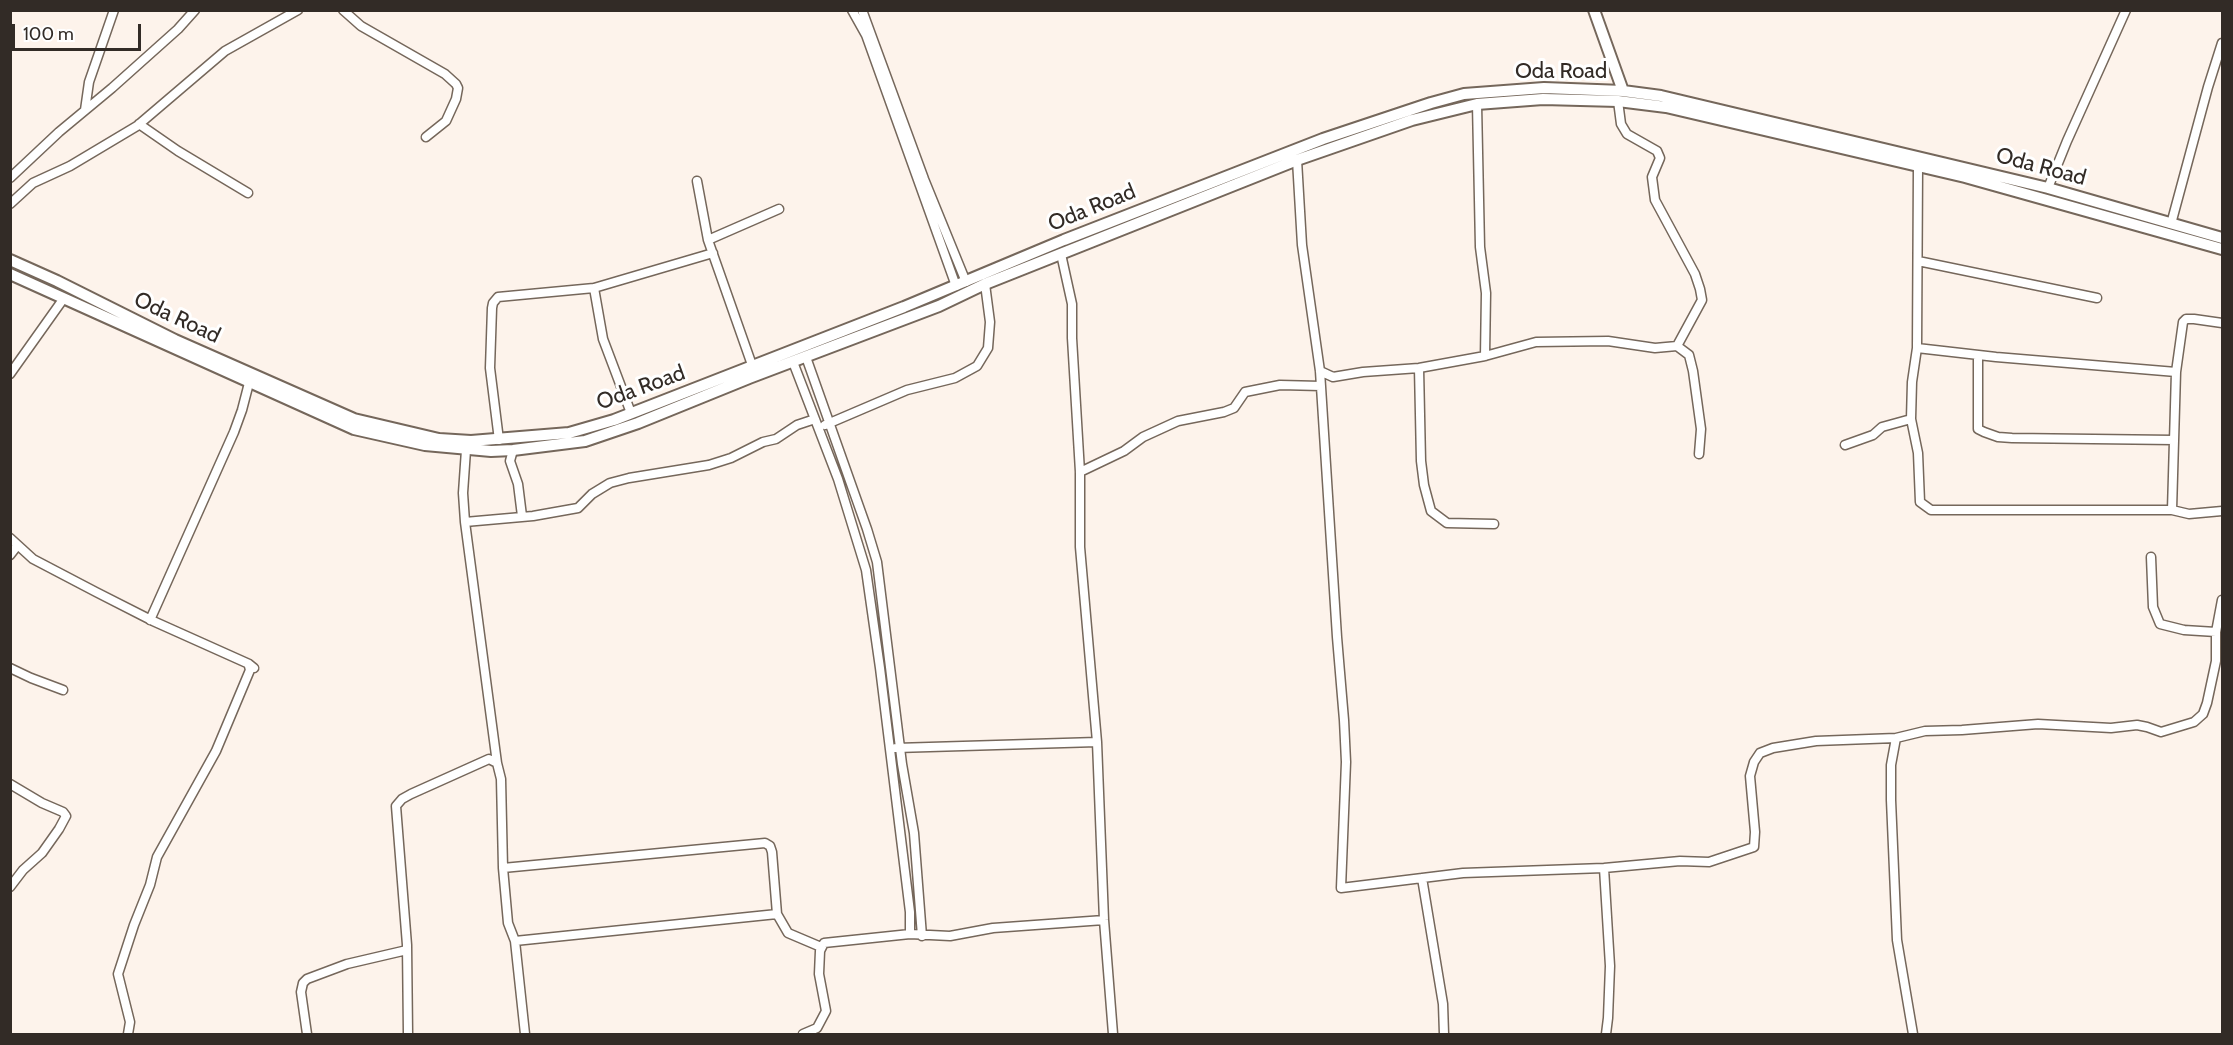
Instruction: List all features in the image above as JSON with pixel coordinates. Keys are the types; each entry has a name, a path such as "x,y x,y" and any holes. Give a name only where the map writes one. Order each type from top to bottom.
{"street":[{"path":"85,110 89,82 114,10"},
{"path":"10,178 153,51 195,10"},
{"path":"10,204 33,183 70,166 139,124 225,51 298,10"},
{"path":"343,10 361,26 445,74 456,84 458,88 456,99 446,121 426,137"},
{"path":"852,10 880,65"},
{"path":"862,10 911,154 961,284"},
{"path":"1594,10 1620,96 1621,124 1627,134 1657,151 1660,158 1652,177 1655,200 1695,274 1700,290 1702,300 1677,346"},
{"path":"2048,188 2126,10"},
{"path":"2171,224 2208,87 2223,43"},
{"name":"Oda Road","path":"10,274 354,429 425,445 466,450 513,450 585,441 638,423 806,357 906,313 961,284 1064,240 1323,139 1464,94 1544,88 1620,96 2037,196 2223,249"},
{"name":"Oda Road","path":"10,260 57,280 175,340 354,419 439,439 499,440 569,433 614,420 752,365 985,284 1297,160 1412,120 1477,104 1543,99 1661,96 2048,188 2223,238"},
{"path":"1477,104 1480,247 1486,293 1485,356"},
{"path":"139,124 178,151 248,193"},
{"path":"1297,160 1302,245 1320,371 1344,720 1346,762 1341,888 1463,873 1604,868 1680,861 1709,861 1754,848 1750,776 1754,762 1760,753 1773,747 1816,741 1896,738 1925,731 2038,724 2111,728 2137,726 2161,732 2194,722 2203,714 2216,661 2216,632 2223,600"},
{"path":"1918,166 1917,348 1912,382 1911,419 1918,453 1920,502 1930,510 2172,510 2189,514 2223,511"},
{"path":"697,181 708,240 752,365"},
{"path":"708,240 779,209"},
{"path":"499,440 490,368 493,303 498,297 594,288 713,253"},
{"path":"1061,254 1072,304 1080,472 1080,548 1097,742 1104,920 1113,1035"},
{"path":"1918,261 2097,298"},
{"path":"465,522 533,516 578,508 592,494 610,483 709,465 731,458 763,442 776,439 797,425 829,423 907,390 955,378 977,366 988,348 990,322 985,284"},
{"path":"594,288 603,339 631,413"},
{"path":"10,375 64,298"},
{"path":"2172,510 2176,372 2183,322 2186,319 2223,323"},
{"path":"1320,371 1334,377 1364,372 1419,368 1485,356 1536,342 1608,341 1655,348 1677,346 1689,355 1693,371 1701,429 1699,454"},
{"path":"1917,348 2176,372"},
{"path":"1978,355 1978,429 1991,435 2012,438 2174,440"},
{"path":"806,357 867,529 879,576 914,833 922,936"},
{"path":"793,362 838,479 867,578 910,912 910,934"},
{"path":"1419,368 1421,461 1431,511 1447,523 1494,524"},
{"path":"150,620 234,432 249,383"},
{"path":"1080,472 1124,451 1143,437 1178,420 1224,412 1234,408 1245,392 1280,385 1321,386"},
{"path":"1845,445 1873,435 1882,427 1911,419"},
{"path":"466,450 463,493 465,522 501,780 503,868 508,923 515,941 525,1035"},
{"path":"513,450 510,461 518,482 522,516"},
{"path":"10,538 33,559 150,620 254,668 249,666 250,670 216,751 157,857 150,885 118,974 130,1022 128,1035"},
{"path":"10,555 18,546"},
{"path":"2151,557 2153,607 2160,624 2184,630 2216,632"},
{"path":"867,578 879,576"},
{"path":"10,668 63,690"},
{"path":"1896,738 1891,765 1891,800 1897,940 1913,1035"},
{"path":"890,748 1097,742"},
{"path":"408,1035 407,950 396,806 411,794 485,759 497,763"},
{"path":"10,784 42,803 63,812 66,816 42,853 22,870 10,887"},
{"path":"503,868 765,843 770,846 772,852 777,914 789,933 821,946"},
{"path":"1604,868 1610,966 1606,1035"},
{"path":"1422,878 1443,1004 1444,1035"},
{"path":"515,941 777,914"},
{"path":"821,946 828,942 910,934 950,936 993,928 1104,920"},
{"path":"803,1035 817,1028 826,1011 819,974 821,946"},
{"path":"307,1035 301,992 303,983 307,979 348,964 407,950"}]}
